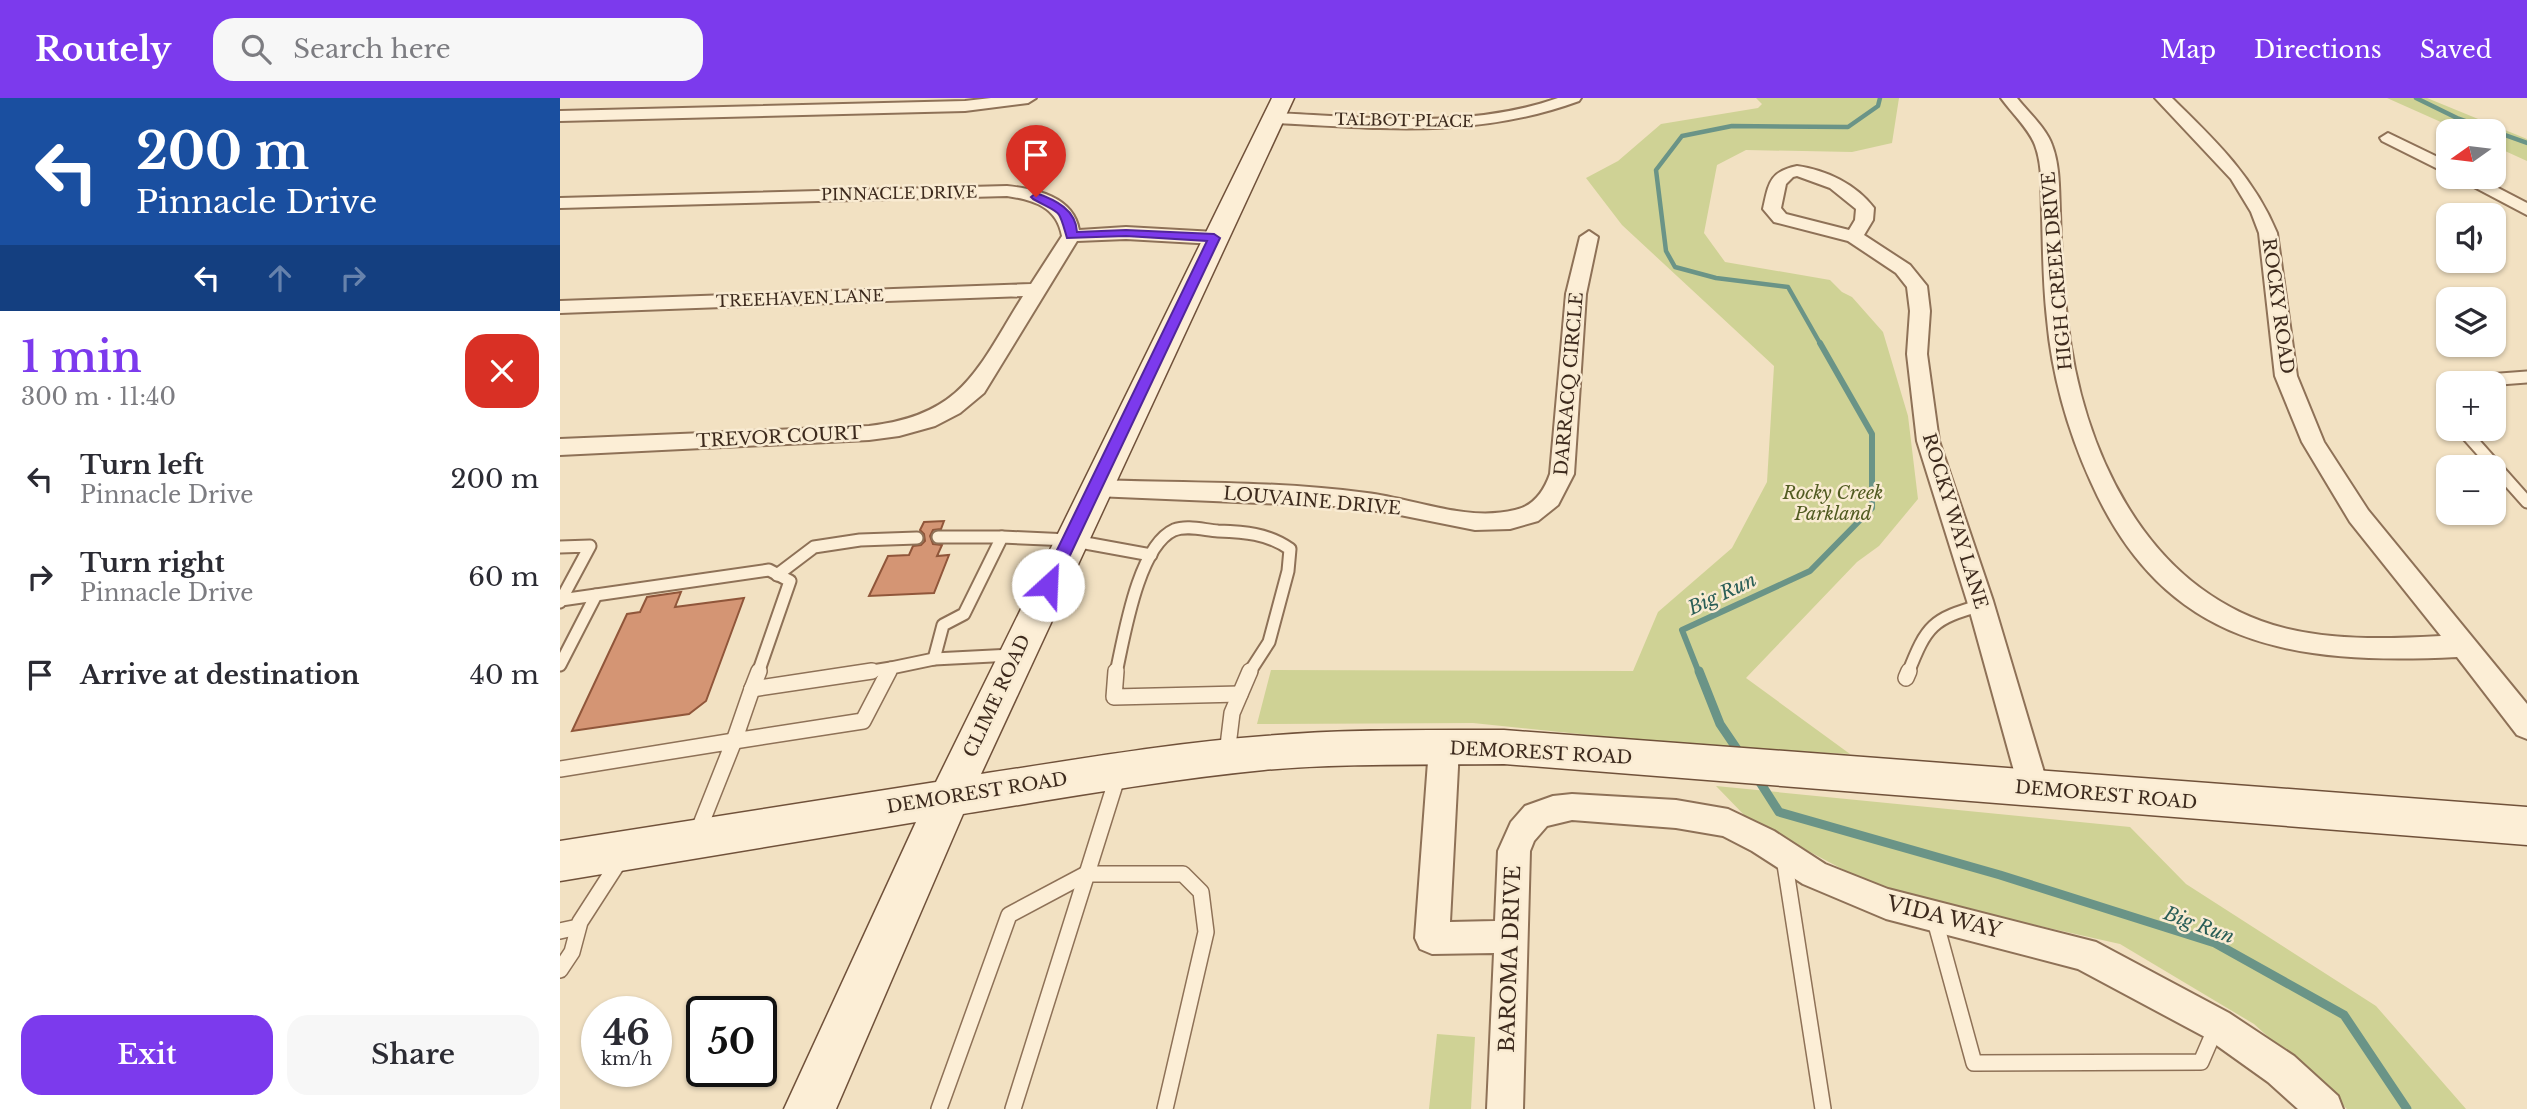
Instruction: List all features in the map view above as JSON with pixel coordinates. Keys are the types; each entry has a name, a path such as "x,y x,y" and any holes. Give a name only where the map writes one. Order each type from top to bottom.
{"street":[{"path":"560,116 848,103 965,106 1028,98"},
{"name":"TALBOT PLACE","path":"1278,108 1468,122 1516,116 1573,98"},
{"name":"HIGH CREEK DRIVE","path":"2010,98 2043,143 2049,170 2063,367 2091,464 2136,545 2178,587 2207,607 2278,636 2320,645 2368,649 2463,646"},
{"name":"ROCKY ROAD","path":"2163,98 2234,170 2253,195 2262,214 2268,233 2286,376 2318,452 2359,516 2527,727"},
{"name":"CLIME ROAD","path":"810,1109 948,798 1069,540 1278,108"},
{"path":"2388,138 2436,163"},
{"path":"2487,189 2527,210"},
{"name":"PINNACLE DRIVE","path":"560,203 1006,191 1022,193 1052,203 1065,212 1071,223 1071,236"},
{"path":"981,381 1071,236 1126,233 1214,238"},
{"name":"DARRACQ CIRCLE","path":"1527,517 1553,498 1562,474 1576,294 1589,237"},
{"name":"ROCKY WAY LANE","path":"1854,237 1902,269 1917,286 1920,311 1917,354 1928,441 1982,605 2034,789"},
{"name":"TREEHAVEN LANE","path":"560,307 1039,290"},
{"name":"TREVOR COURT","path":"560,447 901,430 934,420 960,405 981,381"},
{"name":"LOUVAINE DRIVE","path":"1095,488 1369,501 1482,521 1527,517"},
{"name":"DEMOREST ROAD","path":"560,861 1119,771 1227,758 1354,748 1504,747 2527,826"},
{"path":"1444,748 1432,938 1511,937"},
{"name":"VIDA WAY","path":"1536,817 1553,809 1572,807 1676,814 1728,823 1814,874 1886,904 2084,954 2217,1025 2281,1069 2325,1109"},
{"name":"BAROMA DRIVE","path":"1505,1109 1514,851 1522,832 1536,817"}],"lane":[{"path":"2506,379 2527,377"},
{"path":"2473,441 2527,502"},
{"path":"1227,758 1232,713 1251,668 1269,642 1288,571 1290,549 1275,537 1228,531 1176,530 1165,535 1141,573 1113,686 1114,697 1240,694"},
{"path":"938,537 1069,540 1151,555"},
{"path":"934,659 943,625 964,614 1002,537"},
{"path":"778,575 814,547 860,540 917,538"},
{"path":"560,547 590,546 560,601"},
{"path":"560,601 769,570 790,581 734,741 694,840"},
{"path":"560,664 596,596"},
{"path":"1906,678 1927,627 1937,620 1982,605"},
{"path":"752,689 934,659 1016,654"},
{"path":"560,769 863,721 891,668"},
{"path":"1013,1109 1119,771"},
{"path":"560,970 572,952 578,927 626,851"},
{"path":"1783,854 1823,1109"},
{"path":"939,1109 1009,915 1086,874 1184,874 1201,892 1206,932 1165,1109"},
{"path":"1933,915 1974,1063 2201,1062 2217,1025"},
{"path":"560,931 578,927"}],"green space":[{"name":"Rocky Creek Parkland","path":"1756,98 1899,98 1892,143 1852,152 1746,150 1717,165 1704,233 1725,262 1830,280 1842,292 1852,297 1883,332 1908,416 1918,499 1879,546 1857,562 1746,678 1850,754 1695,746 1473,723 1257,724 1271,670 1633,671 1658,612 1732,548 1767,482 1774,366 1622,225 1586,178 1618,161 1661,124 1758,108 1762,104"},
{"path":"2387,98 2427,98 2478,119 2436,120"},
{"path":"2506,130 2527,139 2527,161 2506,151"},
{"path":"1716,786 2130,827 2186,884 2376,1006 2466,1109 2347,1109 2254,1024 2120,944 1938,903 1861,879 1748,819"},
{"path":"1437,1034 1475,1037 1471,1109 1429,1109"}],"building":[{"path":"944,521 941,529 933,530 930,536 933,544 942,545 937,556 949,555 934,593 869,596 888,556 909,555 913,546 921,545 925,541 920,530 924,522"},
{"path":"681,592 675,607 744,598 706,701 689,714 572,731 627,614 640,612 647,597"}],"waterway":[{"name":"Big Run","path":"1821,345 1788,287 1716,278 1675,267 1666,251 1656,170 1682,136 1732,126 1848,127 1878,106 1880,98"},
{"path":"2416,98 2457,118 2527,143"},
{"name":"Big Run","path":"1699,673 1682,630 1810,571 1872,508 1872,434 1820,343"},
{"name":"Big Run","path":"1699,671 1720,724 1741,755"},
{"name":"Big Run","path":"1756,776 1779,812 2000,875 2215,943 2344,1015 2407,1109"}],"route":[{"path":"1036,197 1065,212 1071,223 1071,236 1126,233 1214,238 1048,585"}]}
